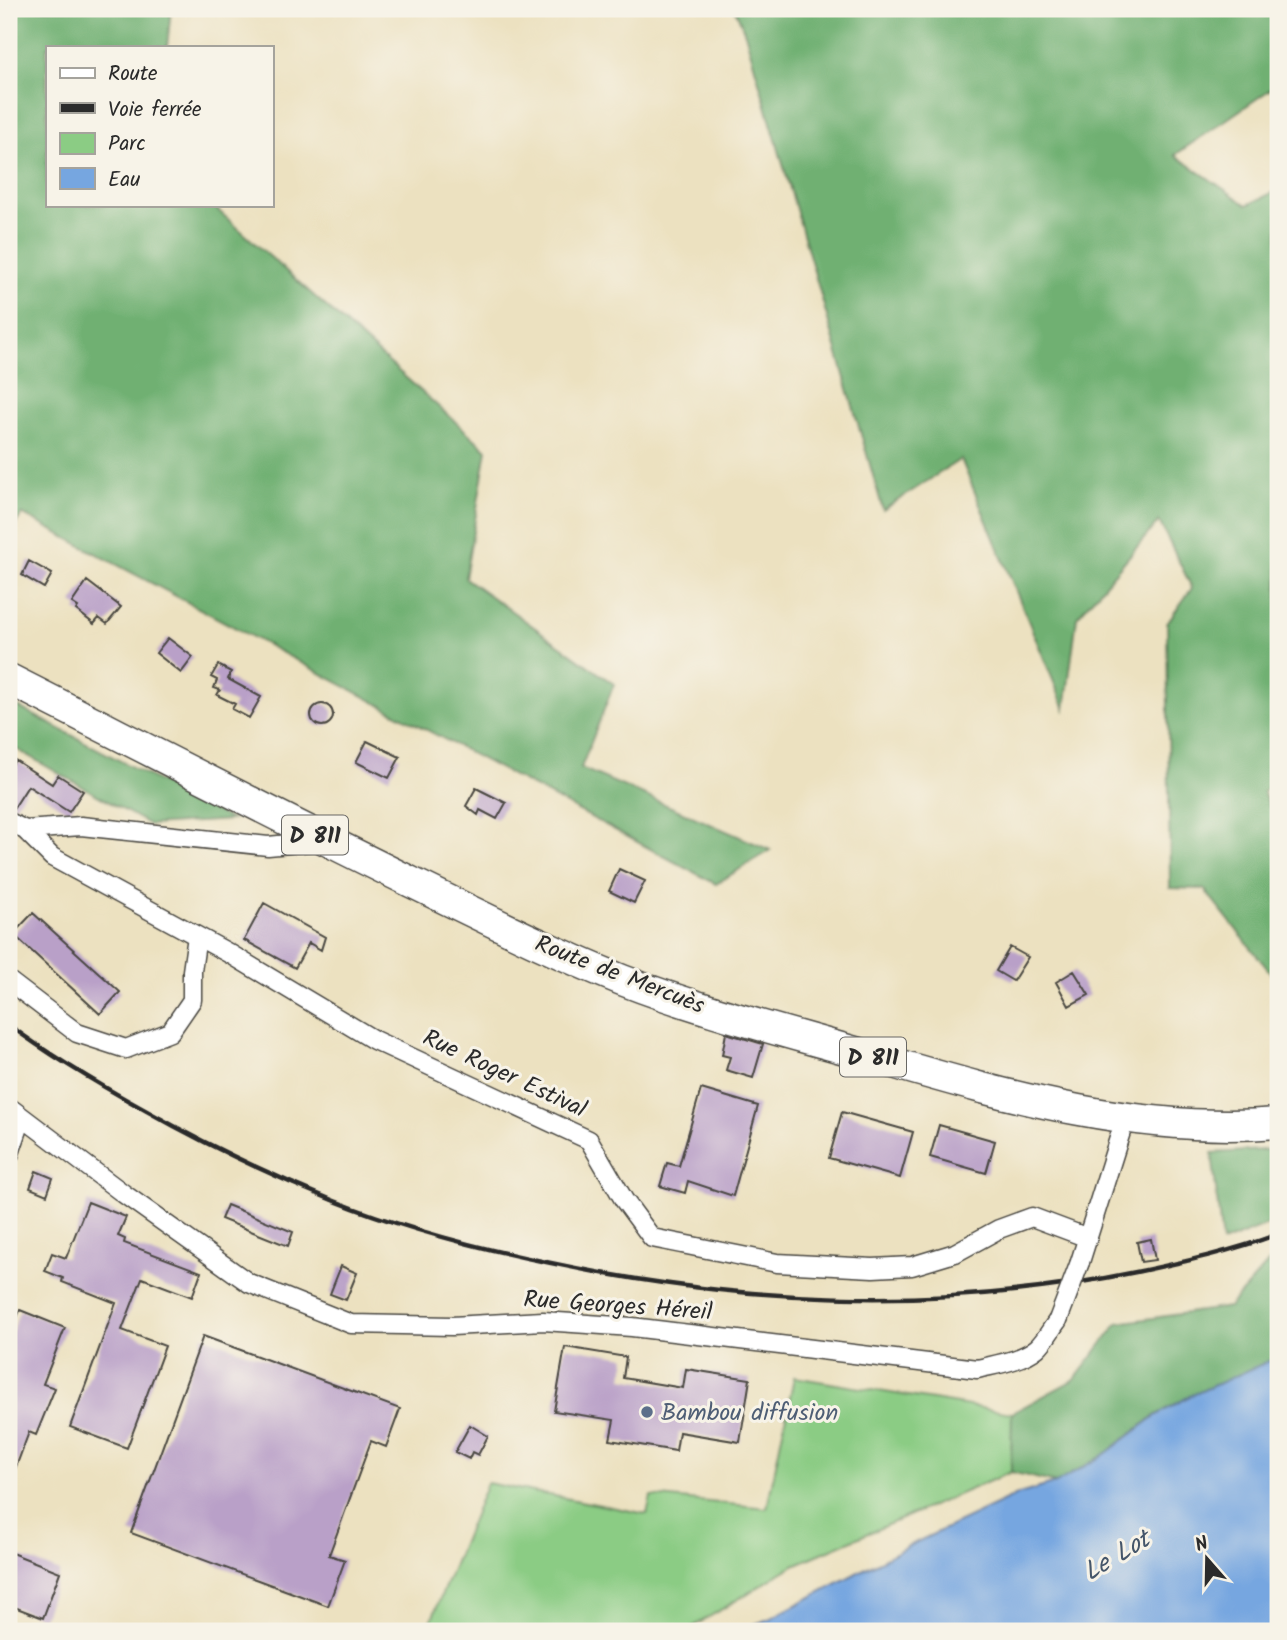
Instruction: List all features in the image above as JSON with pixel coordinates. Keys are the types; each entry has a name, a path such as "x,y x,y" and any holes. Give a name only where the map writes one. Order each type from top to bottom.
{"main road":[{"name":"Route de Mercuès","path":"9,679 327,841 551,950 625,981 726,1014 925,1072 1044,1103 1125,1119 1182,1124 1248,1126 1278,1123"}],"street":[{"path":"17,826 81,826 268,846 327,841"},
{"name":"Rue Roger Estival","path":"17,826 52,858 197,936 374,1040 589,1140 624,1200 652,1238 777,1263 873,1268 912,1266 955,1252 999,1229 1032,1217 1088,1238"},
{"path":"9,981 77,1033 126,1049 170,1032 192,1000 192,971 197,936"},
{"path":"9,1156 15,1113"},
{"name":"Rue Georges Héreil","path":"15,1113 249,1283 351,1324 452,1326 543,1321 632,1327 977,1369 1011,1361 1039,1347 1058,1320 1088,1238 1125,1119"}],"green space":[{"path":"9,9 171,9 167,46 46,46 46,206 213,206 487,450 465,578 614,684 581,768 770,850 716,884 22,514 9,534"},
{"path":"735,9 1278,9 1278,84 1175,155 1247,205 1278,190 1278,782 1263,792 1278,824 1278,982 1204,889 1170,888 1167,623 1192,588 1159,521 1077,617 1065,709 961,459 883,510 745,33"},
{"path":"9,702 232,820 150,825 9,745"},
{"path":"1278,1149 1278,1221 1222,1243 1212,1153"},
{"path":"1278,1258 1278,1357 1188,1397 1153,1417 1105,1454 1056,1483 1011,1472 1012,1413 1075,1379 1118,1323 1229,1307 1269,1262"},
{"path":"794,1377 1012,1413 1011,1472 794,1565 686,1631 427,1631 487,1483 647,1514 651,1496 767,1508"}],"water":[{"name":"Le Lot","path":"1278,1357 1278,1631 738,1631 771,1618 908,1546 1019,1494 1056,1483 1105,1454 1154,1417 1188,1397"}],"building":[{"path":"29,561 52,574 44,588 22,575"},
{"path":"87,581 121,607 107,624 99,618 94,624 76,610 78,607 72,603"},
{"path":"168,638 193,657 181,673 156,653"},
{"path":"218,665 231,672 228,679 261,697 249,718 232,709 235,704 217,695 220,690 214,688 217,680 211,677"},
{"path":"322,704 330,707 333,715 330,723 322,726 314,723 311,715 314,707"},
{"path":"367,741 400,757 389,778 356,762"},
{"path":"15,760 52,784 58,775 83,791 69,812 28,786 12,811 9,811 9,770"},
{"path":"476,788 506,803 497,819 480,810 478,815 466,806"},
{"path":"619,869 645,881 634,903 609,891"},
{"path":"264,903 325,937 321,950 309,943 295,968 244,940"},
{"path":"33,913 120,992 100,1014 13,934"},
{"path":"1010,947 1028,957 1013,981 996,971"},
{"path":"1074,971 1089,995 1069,1006 1056,982"},
{"path":"726,1033 763,1044 753,1078 726,1070 730,1057 722,1055"},
{"path":"701,1089 758,1106 733,1196 688,1181 685,1193 660,1186 667,1163 679,1166"},
{"path":"842,1112 913,1132 900,1178 829,1158"},
{"path":"939,1125 995,1141 986,1173 930,1157"},
{"path":"36,1171 53,1178 47,1195 30,1188"},
{"path":"88,1202 126,1217 118,1236 125,1239 124,1243 201,1272 192,1297 142,1278 122,1330 165,1346 127,1448 70,1427 116,1303 62,1282 63,1278 45,1271 52,1253 66,1258"},
{"path":"227,1205 293,1232 288,1246 221,1219"},
{"path":"1151,1239 1155,1260 1141,1262 1137,1242"},
{"path":"341,1266 357,1273 346,1300 330,1294"},
{"path":"20,1310 65,1328 43,1384 55,1388 36,1435 29,1432 10,1483 9,1339"},
{"path":"203,1336 400,1409 386,1447 371,1441 329,1555 345,1560 328,1606 131,1533"},
{"path":"565,1347 626,1357 623,1378 683,1388 686,1369 750,1379 740,1442 679,1432 676,1451 610,1440 614,1420 554,1411"},
{"path":"470,1425 488,1436 478,1455 472,1452 469,1459 455,1452"},
{"path":"9,1552 60,1572 43,1618 9,1605"}],"railway":[{"path":"9,1025 76,1070 168,1123 237,1158 332,1200 385,1220 468,1244 623,1277 769,1294 917,1298 1064,1285 1190,1260 1278,1234"}],"place":[{"name":"Bambou diffusion","path":"647,1412"}]}
